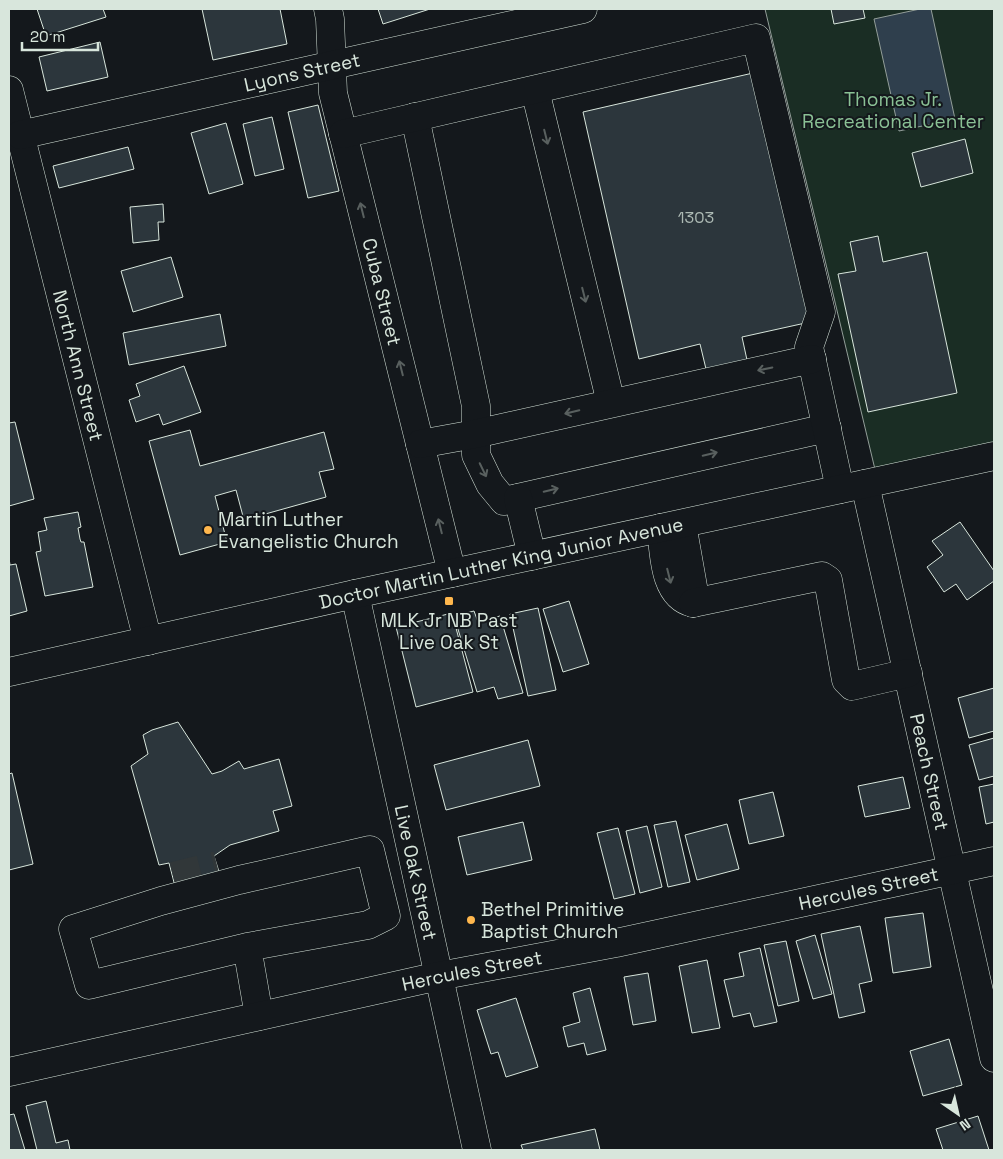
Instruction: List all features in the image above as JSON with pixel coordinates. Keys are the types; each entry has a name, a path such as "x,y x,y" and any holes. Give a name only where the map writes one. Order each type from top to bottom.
{"street":[{"name":"Cuba Street","path":"328,9 333,93 452,573"},
{"name":"Lyons Street","path":"20,135 583,9"},
{"name":"Peach Street","path":"535,90 756,38 821,312 809,347 827,428 853,487 908,673 993,1047"},
{"name":"North Ann Street","path":"9,90 148,640"},
{"path":"343,134 535,90 611,403"},
{"path":"414,117 476,406 476,455 490,484 504,501 827,428"},
{"path":"420,444 475,434 812,359"},
{"name":"Doctor Martin Luther King Junior Avenue","path":"9,672 355,594 994,456"},
{"path":"518,498 532,556"},
{"path":"671,526 668,576 677,593 687,602 693,603 822,576 828,580 846,680 852,686 908,673"},
{"name":"Live Oak Street","path":"355,594 477,1150"},
{"path":"370,850 386,916 368,925 246,947 89,986 73,929 161,901 240,880 370,850"},
{"name":"Hercules Street","path":"9,1072 439,976 616,942 994,861"},
{"path":"217,865 240,880"},
{"path":"161,901 173,876"},
{"path":"246,947 259,1016"}],"green space":[{"name":"Thomas Jr. Recreational Center","path":"765,9 994,9 994,456 878,482"}],"water":[{"path":"920,9 931,9 955,119 899,131 874,19"}],"building":[{"path":"37,9 103,9 106,17 46,36"},
{"path":"202,9 280,9 287,44 213,60"},
{"path":"378,9 430,9 383,24"},
{"path":"831,9 863,9 865,18 834,24"},
{"path":"100,42 108,77 47,91 39,57"},
{"path":"753,73 810,322 742,337 747,360 706,369 700,344 639,359 583,112"},
{"path":"318,105 339,191 308,198 288,112"},
{"path":"272,117 284,169 255,176 243,124"},
{"path":"226,123 243,184 209,194 191,133"},
{"path":"965,139 973,173 921,187 912,153"},
{"path":"128,147 134,169 59,188 53,166"},
{"path":"163,204 164,222 158,222 159,240 133,243 130,207"},
{"path":"878,236 883,262 927,252 957,393 868,412 838,274 856,271 850,242"},
{"path":"171,257 183,297 133,312 121,271"},
{"path":"220,314 226,346 129,365 123,333"},
{"path":"184,366 201,412 163,425 159,414 136,422 129,400 140,396 136,384"},
{"path":"15,422 34,499 9,506 9,423"},
{"path":"190,430 200,466 324,432 334,469 319,472 326,497 244,520 236,490 215,496 227,542 180,555 149,441"},
{"path":"78,512 81,527 78,528 80,539 81,542 84,542 93,587 45,596 36,552 41,551 38,532 47,530 44,518"},
{"path":"960,522 994,571 994,581 967,600 956,584 944,592 927,567 943,555 932,541"},
{"path":"9,558 10,565 16,564 27,611 9,616"},
{"path":"569,601 589,664 563,672 543,609"},
{"path":"538,608 556,690 528,696 510,614"},
{"path":"474,611 478,622 500,616 523,693 498,699 494,687 477,692 454,616"},
{"path":"452,613 473,692 416,707 396,627"},
{"path":"994,688 994,731 969,738 958,698"},
{"path":"178,722 212,774 222,771 239,761 244,769 279,759 292,806 273,811 279,831 230,845 214,856 221,878 176,890 169,863 159,865 131,766 148,754 143,735 152,730"},
{"path":"994,738 994,776 979,780 969,745"},
{"path":"528,740 540,786 446,810 434,765"},
{"path":"12,773 33,864 9,870 9,774"},
{"path":"903,777 910,808 865,817 858,786"},
{"path":"994,784 994,822 986,824 979,787"},
{"path":"773,792 784,836 749,844 739,800"},
{"path":"676,821 690,882 668,887 654,825"},
{"path":"523,822 532,860 467,875 458,837"},
{"path":"727,824 739,869 697,880 685,835"},
{"path":"647,826 662,887 640,893 626,831"},
{"path":"618,828 635,894 614,899 597,833"},
{"path":"923,913 931,967 893,973 885,918"},
{"path":"860,926 872,981 859,984 865,1012 839,1018 821,934"},
{"path":"815,935 832,994 813,999 796,941"},
{"path":"786,941 799,1001 778,1006 764,945"},
{"path":"760,948 777,1022 754,1027 750,1013 733,1017 724,980 744,976 739,953"},
{"path":"707,960 720,1028 692,1033 679,966"},
{"path":"648,973 656,1021 633,1025 624,977"},
{"path":"590,988 606,1050 587,1055 584,1043 568,1047 563,1027 580,1022 573,993"},
{"path":"516,998 538,1067 506,1077 498,1052 491,1054 477,1010"},
{"path":"949,1039 962,1085 923,1096 910,1051"},
{"path":"46,1101 56,1143 68,1140 70,1150 37,1150 26,1106"},
{"path":"14,1114 25,1150 9,1150 9,1115"},
{"path":"978,1116 989,1150 943,1150 936,1129"},
{"path":"595,1129 600,1150 523,1150 521,1145"}],"tunnel":[{"path":"173,876 217,865"}],"place":[{"name":"Martin Luther Evangelistic Church","path":"208,530"},
{"name":"MLK Jr NB Past Live Oak St","path":"449,601"},
{"name":"Bethel Primitive Baptist Church","path":"471,920"}]}
